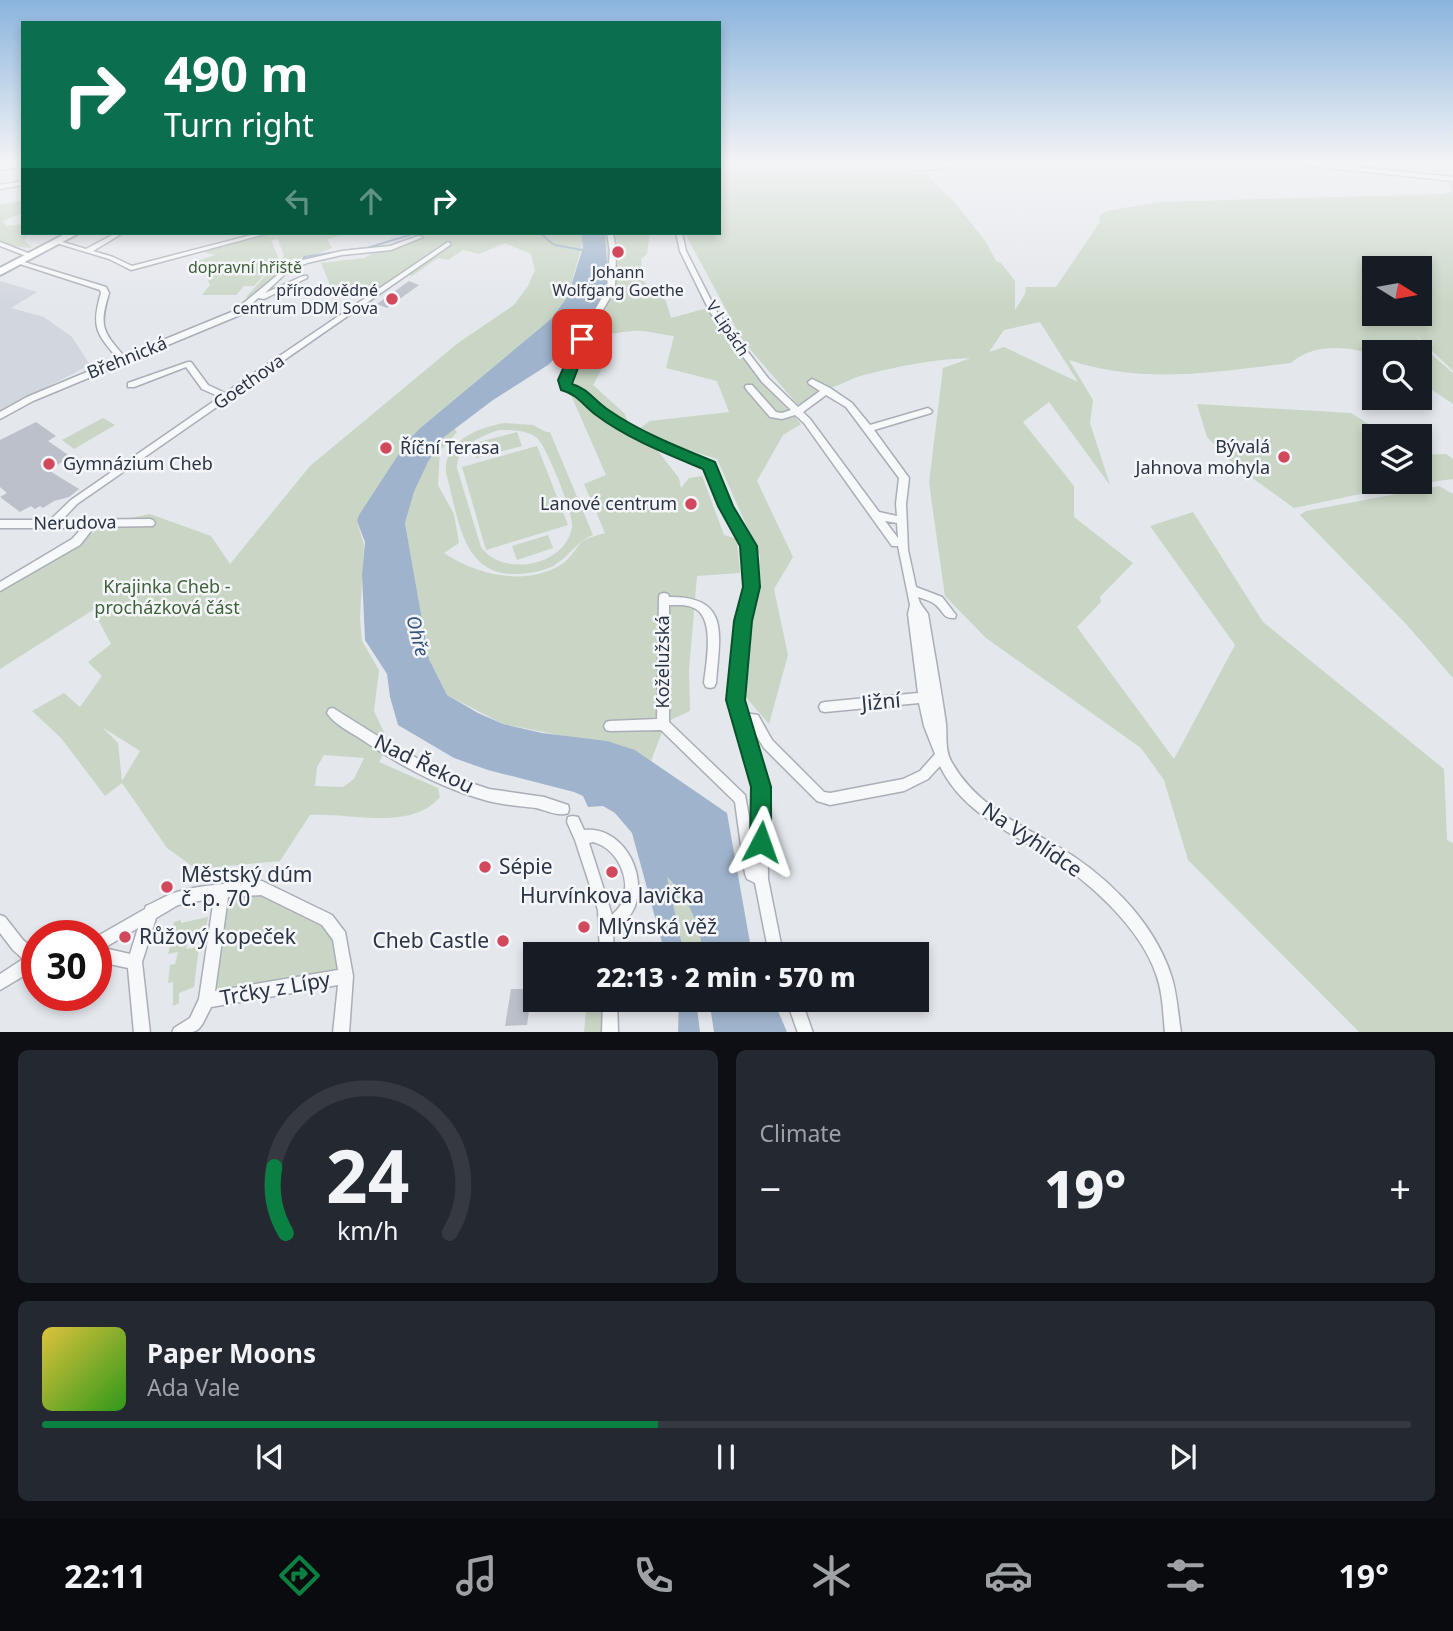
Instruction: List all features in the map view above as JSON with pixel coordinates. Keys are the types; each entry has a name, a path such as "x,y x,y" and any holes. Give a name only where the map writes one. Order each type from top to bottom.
{"street":[{"path":"0,272 70,235"},
{"path":"87,251 116,235"},
{"path":"56,242 111,258 131,268 259,235"},
{"name":"Koželužská","path":"610,235 613,251 611,289 582,339 565,380 566,387 577,390 601,412 654,443 702,460 709,466 715,475 725,506 749,546 752,587 743,621 735,700 761,787 761,878 774,942"},
{"name":"V Lipách","path":"679,235 683,251 713,312 765,380 797,411 896,543"},
{"name":"Břehnická","path":"255,300 283,273 305,261 391,247 420,237"},
{"path":"0,244 31,256"},
{"name":"Goethova","path":"53,523 74,502 449,244"},
{"path":"19,262 103,289 105,293 97,323 100,332 122,359"},
{"name":"Břehnická","path":"0,416 30,399 122,359 227,318 255,300 306,277"},
{"path":"131,385 188,364 205,387 226,397"},
{"name":"Na Vyhlídce","path":"812,382 849,405 902,473 905,484 903,550 930,700 930,733 942,756 961,787 992,817 1060,855 1102,889 1148,939 1164,975 1173,1032"},
{"path":"749,387 774,415 782,416 797,411 827,390"},
{"path":"868,429 928,411"},
{"path":"874,514 902,521"},
{"path":"0,587 76,542 88,528 85,523"},
{"name":"Nerudova","path":"0,524 150,523"},
{"path":"912,590 938,600 951,615"},
{"name":"Koželužská","path":"663,724 664,599 691,600 705,607 709,614 713,629 710,683"},
{"name":"Jižní","path":"825,707 930,700"},
{"name":"Nad Řekou","path":"333,713 375,741 457,783 489,794 543,802 563,809"},
{"path":"742,718 754,719 768,744 821,797 830,799 904,785 924,775 942,756"},
{"name":"Koželužská","path":"610,726 663,724 741,799 752,874 761,878"},
{"path":"573,822 581,837 605,910 606,942"},
{"path":"581,837 602,835 623,856 627,868 630,901 621,916 606,930"},
{"path":"112,935 176,899 222,890 262,888 327,920 340,937 346,976 341,1032"},
{"path":"206,1000 222,890"},
{"path":"142,1032 135,962 151,911"},
{"path":"0,922 21,947"},
{"path":"112,957 135,962"},
{"path":"0,984 21,969"},
{"name":"Trčky z Lípy","path":"179,1032 195,1023 206,1000 346,976"},
{"path":"610,1012 610,1032"},
{"path":"798,1012 806,1032"}],"shaded area":[{"path":"0,281 37,292 11,308 44,317 72,337 90,365 0,411"}],"green space":[{"path":"0,209 21,209 21,214 3,221 6,226 21,224 21,235 28,235 24,240 32,248 0,245"},
{"path":"721,209 960,209 986,242 996,261 1001,263 1015,281 1015,310 1025,294 1026,287 1056,287 1100,222 1099,216 1107,211 1453,209 1453,371 1432,351 1432,340 1421,340 1416,335 1420,340 1362,340 1362,352 1342,348 1320,349 1291,363 1207,373 1124,372 1069,360 1093,400 1090,423 1110,485 1049,402 1023,422 1074,486 1074,517 1133,563 1100,597 1101,602 1077,627 1174,759 1235,645 1150,526 1193,512 1263,622 1444,769 1447,840 1453,843 1453,1032 1359,1032 1188,860 1164,780 1141,748 986,638 945,596 929,483 943,368 971,358 917,364 864,375 831,388 818,389 820,392 803,405 797,404 743,341 687,235 721,235","holes":["1040,322 1078,382 1004,347 989,352 1004,330"]},
{"name":"dopravní hřiště","path":"265,235 344,235 327,239 332,248 291,264 251,298 246,297 284,256 278,239 271,240 279,259 254,286 244,286 236,295 202,295 210,285 199,260 216,255 203,252"},
{"name":"Krajinka Cheb - procházková část","path":"422,235 582,235 583,241 568,296 551,319 419,429 406,443 357,521 364,545 360,618 362,641 379,670 374,711 389,743 379,762 438,788 440,797 427,808 396,817 310,815 280,861 196,869 167,848 122,783 105,796 61,738 32,711 64,693 80,707 102,676 88,662 111,644 93,610 0,669 0,591 110,522 150,514 211,536 230,564 310,466 458,343 514,305 528,286 535,270 531,254 505,243 479,254 463,250 448,260 438,258 412,276 404,273 378,291 365,287 357,293 330,285 321,263 364,258 391,244","holes":["102,727 140,751 122,781 118,743","324,755 364,758 354,779 343,787 315,786 317,767"]},
{"path":"605,235 650,235 647,254 641,259 643,281 666,301 671,318 711,307 731,343 801,424 783,435 757,481 793,557 774,589 788,655 769,724 744,695 760,556 717,459 647,437 679,478 681,488 689,478 702,476 724,535 737,539 740,573 697,576 689,670 690,711 666,722 651,761 635,750 503,724 447,695 429,659 405,523 414,492 428,462 444,437 454,428 457,432 440,451 438,485 454,514 459,543 444,553 486,572 533,575 562,564 584,540 605,533 584,484 606,475 571,395 577,373 595,341 608,358 593,385 625,414 631,434 650,421 729,412 717,381 666,368 674,336 639,331 604,333 586,321 602,290 607,257"},
{"path":"1432,355 1453,373 1453,404 1432,390"},
{"path":"1197,404 1351,413 1369,424 1362,424 1362,494 1294,508 1233,464 1207,437"},
{"path":"103,418 115,425 74,449 62,440"},
{"path":"505,423 533,425 550,432 593,535 582,541 557,564 519,574 496,572 472,553 459,523 446,473 450,452 456,444 474,432","holes":["499,430 518,431 536,437 546,452 569,509 572,527 567,540 558,551 546,559 518,565 491,557 481,547 457,468 458,460 471,443"]},
{"path":"517,432 522,446 476,458 472,444"},
{"path":"537,446 568,525 486,550 462,467"},
{"path":"1446,454 1453,459 1453,479 1432,482 1432,455"},
{"path":"1439,486 1453,494 1453,678 1407,625 1300,515 1306,511 1396,494 1432,494 1432,487"},
{"path":"548,535 553,548 517,560 512,546"},
{"path":"666,876 691,911 701,942 681,942"},
{"path":"262,888 332,924 346,976 206,1000 229,899"},
{"path":"208,917 206,928 190,932 186,949 199,947 194,987 179,993 179,1003 173,1006 173,982 168,983 170,965 175,964 178,952 168,954 176,926 173,926 174,922"},
{"path":"586,1012 605,1012 606,1032 584,1032"}],"water":[{"name":"Ohře","path":"581,235 605,235 608,277 604,293 595,310 567,347 548,365 493,400 444,437 414,492 405,523 429,659 447,695 478,713 503,724 542,733 607,741 635,750 727,813 750,942 701,942 692,912 667,877 681,942 662,942 632,833 615,813 603,806 588,807 583,796 574,792 488,770 454,758 398,725 387,674 365,640 362,575 365,542 357,521 359,515 406,443 419,429 551,319 568,296 583,247"},
{"path":"679,1012 698,1012 700,1032 678,1032"},
{"path":"711,1012 779,1012 787,1032 714,1032"}],"building":[{"name":"přírodovědné centrum DDM Sova","path":"409,281 419,285 387,308 377,304"},
{"name":"Gymnázium Cheb","path":"36,422 56,436 48,441 71,457 48,470 79,489 69,497 54,501 43,508 40,506 35,509 31,506 20,512 0,497 7,493 0,487 0,440"},
{"path":"511,989 523,989 523,1012 529,1012 527,1025 505,1026"}],"waterway":[{"path":"349,250 367,248 409,235"},
{"path":"542,235 553,244"},
{"path":"555,245 582,250"},
{"path":"304,257 343,251"}],"place":[{"name":"Johann Wolfgang Goethe","path":"618,252"},
{"name":"přírodovědné centrum DDM Sova","path":"392,299"},
{"name":"Říční Terasa","path":"386,448"},
{"name":"Bývalá Jahnova mohyla","path":"1284,457"},
{"name":"Gymnázium Cheb","path":"49,464"},
{"name":"Lanové centrum","path":"691,504"},
{"name":"Sépie","path":"485,867"},
{"name":"Hurvínkova lavička","path":"612,872"},
{"name":"Městský dúm č. p. 70","path":"167,887"},
{"name":"Mlýnská věž","path":"584,927"},
{"name":"Růžový kopeček","path":"125,937"},
{"name":"Cheb Castle","path":"503,941"}],"route":[{"path":"582,339 565,380 566,387 577,390 601,412 654,443 702,460 709,466 715,475 725,506 749,546 752,587 750,603 743,621 735,700 758,768 763,807 761,842"}]}
